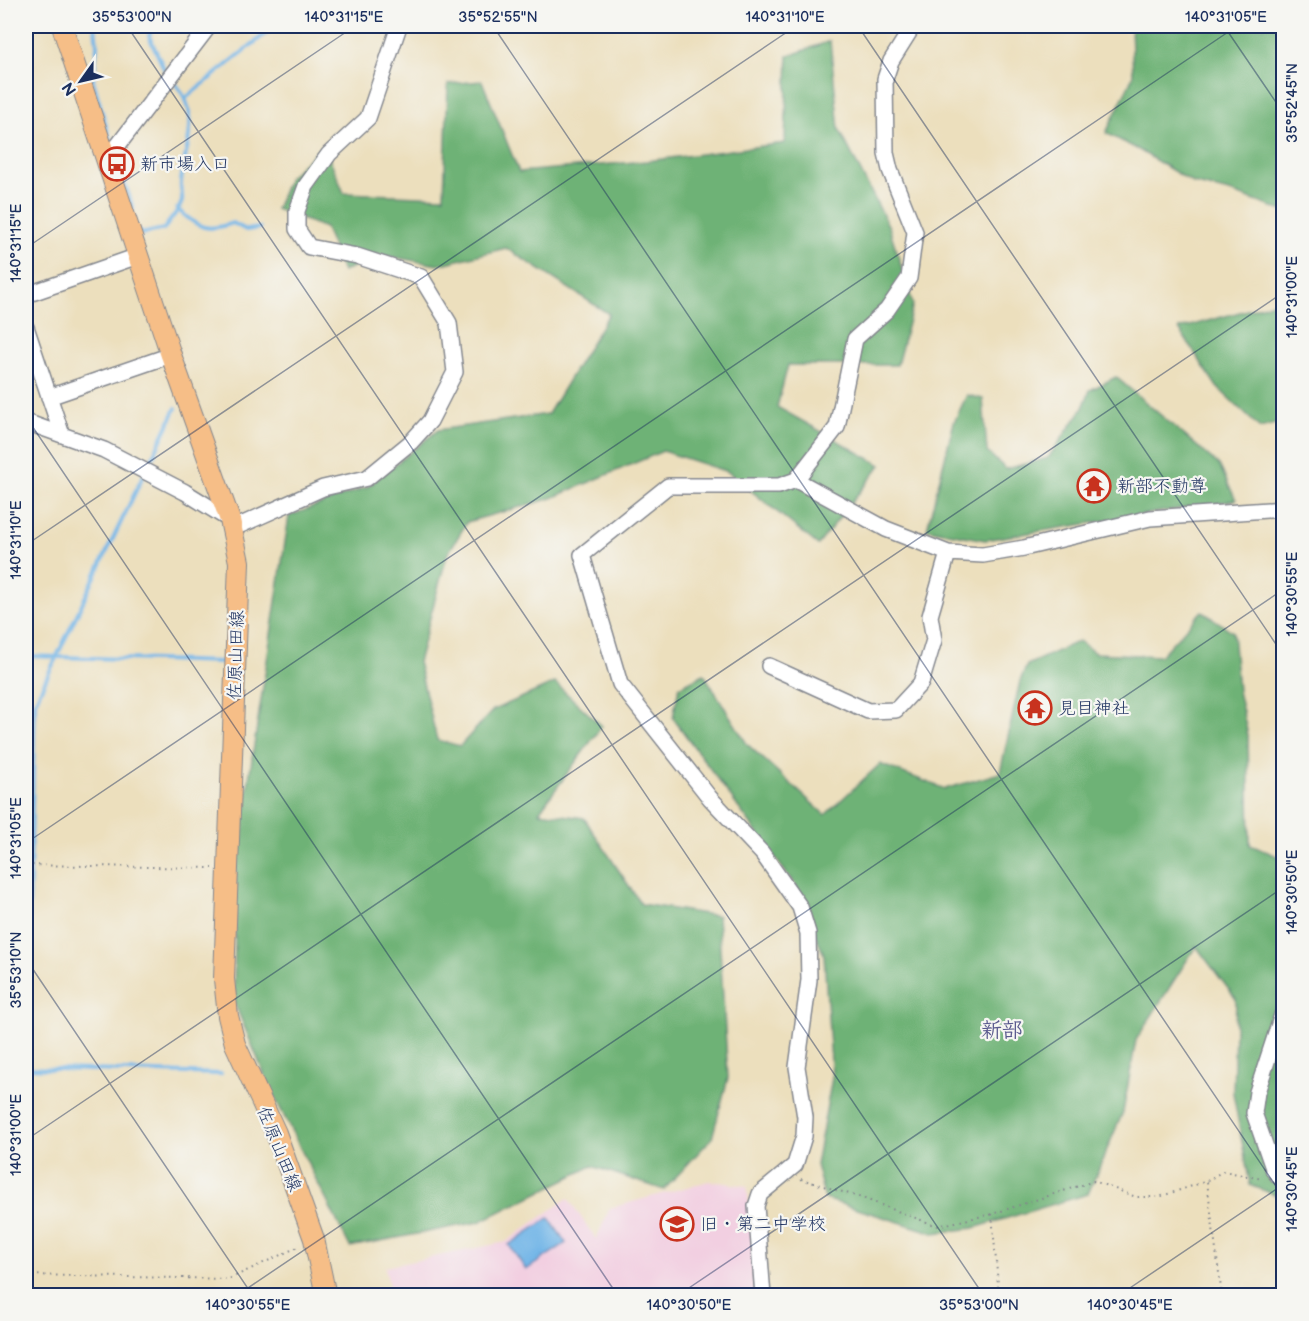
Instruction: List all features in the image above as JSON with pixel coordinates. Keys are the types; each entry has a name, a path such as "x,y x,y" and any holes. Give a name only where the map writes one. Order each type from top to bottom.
{"main road":[{"name":"佐原山田線","path":"62,26 171,355 231,524 239,562 224,979 228,1016 235,1044 276,1133 314,1239 326,1296"}],"street":[{"path":"106,161 209,26"},
{"path":"26,422 104,450 146,471 231,524 323,488 367,478 411,442 430,421 455,372 448,323 421,277 357,256 309,247 297,229 297,211 306,186 329,154 368,118 399,26"},
{"path":"763,1296 756,1206 760,1194 795,1165 804,1136 806,1117 797,1067 797,1052 809,980 808,933 800,907 762,853 710,798 620,684 582,555 661,489 668,486 779,486 796,480 837,428 855,339 887,310 909,278 915,232 890,170 886,153 885,79 891,62 913,26"},
{"path":"26,295 138,256"},
{"path":"26,327 62,435"},
{"path":"49,397 171,355"},
{"path":"796,480 886,529 948,553 983,555 1150,519 1284,509"},
{"path":"769,666 868,711 896,710 921,684 934,640 930,616 948,553"},
{"path":"1282,1181 1274,1171 1254,1113 1257,1092 1284,1009"}],"path":[{"path":"26,865 228,868"},
{"path":"795,1165 802,1181 865,1199 937,1226 992,1214 1094,1181 1136,1197 1159,1197 1207,1181 1222,1171 1258,1179 1282,1181"},
{"path":"1207,1181 1222,1296"},
{"path":"992,1214 999,1296"},
{"path":"26,1275 229,1279 314,1239"}],"shaded area":[{"name":"旧・第二中学校","path":"709,1181 747,1186 759,1295 391,1295 385,1267 506,1242 568,1198 596,1239 610,1208"}],"green space":[{"path":"1131,26 1283,26 1283,211 1233,193 1193,183 1106,133 1133,76"},
{"path":"830,41 839,129 889,227 913,304 897,365 788,365 777,407 881,465 818,545 728,472 663,451 552,498 467,522 447,555 418,662 437,740 460,746 493,710 555,683 602,726 539,812 584,818 641,904 718,916 728,1078 712,1138 664,1190 592,1166 479,1222 350,1247 270,1088 234,1002 236,864 289,516 367,487 438,430 548,414 609,314 506,248 438,265 376,254 343,272 325,228 276,209 289,177 324,145 344,193 444,197 448,84 482,81 519,172 647,161 785,143 788,56"},
{"path":"1283,300 1283,422 1260,428 1217,387 1179,329"},
{"path":"1116,377 1219,465 1236,500 985,540 927,529 954,422 967,395 983,399 987,452 1006,469 1048,458 1083,408 1090,390"},
{"path":"1202,611 1233,632 1238,691 1248,735 1250,845 1283,858 1283,1198 1250,1185 1233,1093 1236,999 1196,946 1136,1040 1123,1112 1088,1194 974,1228 934,1233 825,1199 816,1165 832,1078 824,955 795,885 673,718 679,687 704,674 747,744 825,815 880,764 945,789 1000,773 1020,681 1027,665 1079,641 1095,653 1160,656"}],"water":[{"path":"549,1218 566,1243 526,1270 509,1245"}],"waterway":[{"path":"95,26 97,46 93,80 110,140"},
{"path":"153,26 149,36 166,73"},
{"path":"187,97 275,26"},
{"path":"140,231 141,234 164,229 182,201 181,182 190,119 188,107 175,83"},
{"path":"116,156 133,209"},
{"path":"177,209 203,227 216,228 233,223 246,230 260,228"},
{"path":"147,469 176,408"},
{"path":"26,1005 35,702 143,476"},
{"path":"26,656 223,662"},
{"path":"26,1068 221,1074"}],"place":[{"name":"新市場入口","path":"117,164"},
{"name":"新部不動尊","path":"1094,486"},
{"name":"見目神社","path":"1035,708"},
{"name":"旧・第二中学校","path":"677,1224"}],"district":[{"name":"新部","path":"1002,1030"}]}
